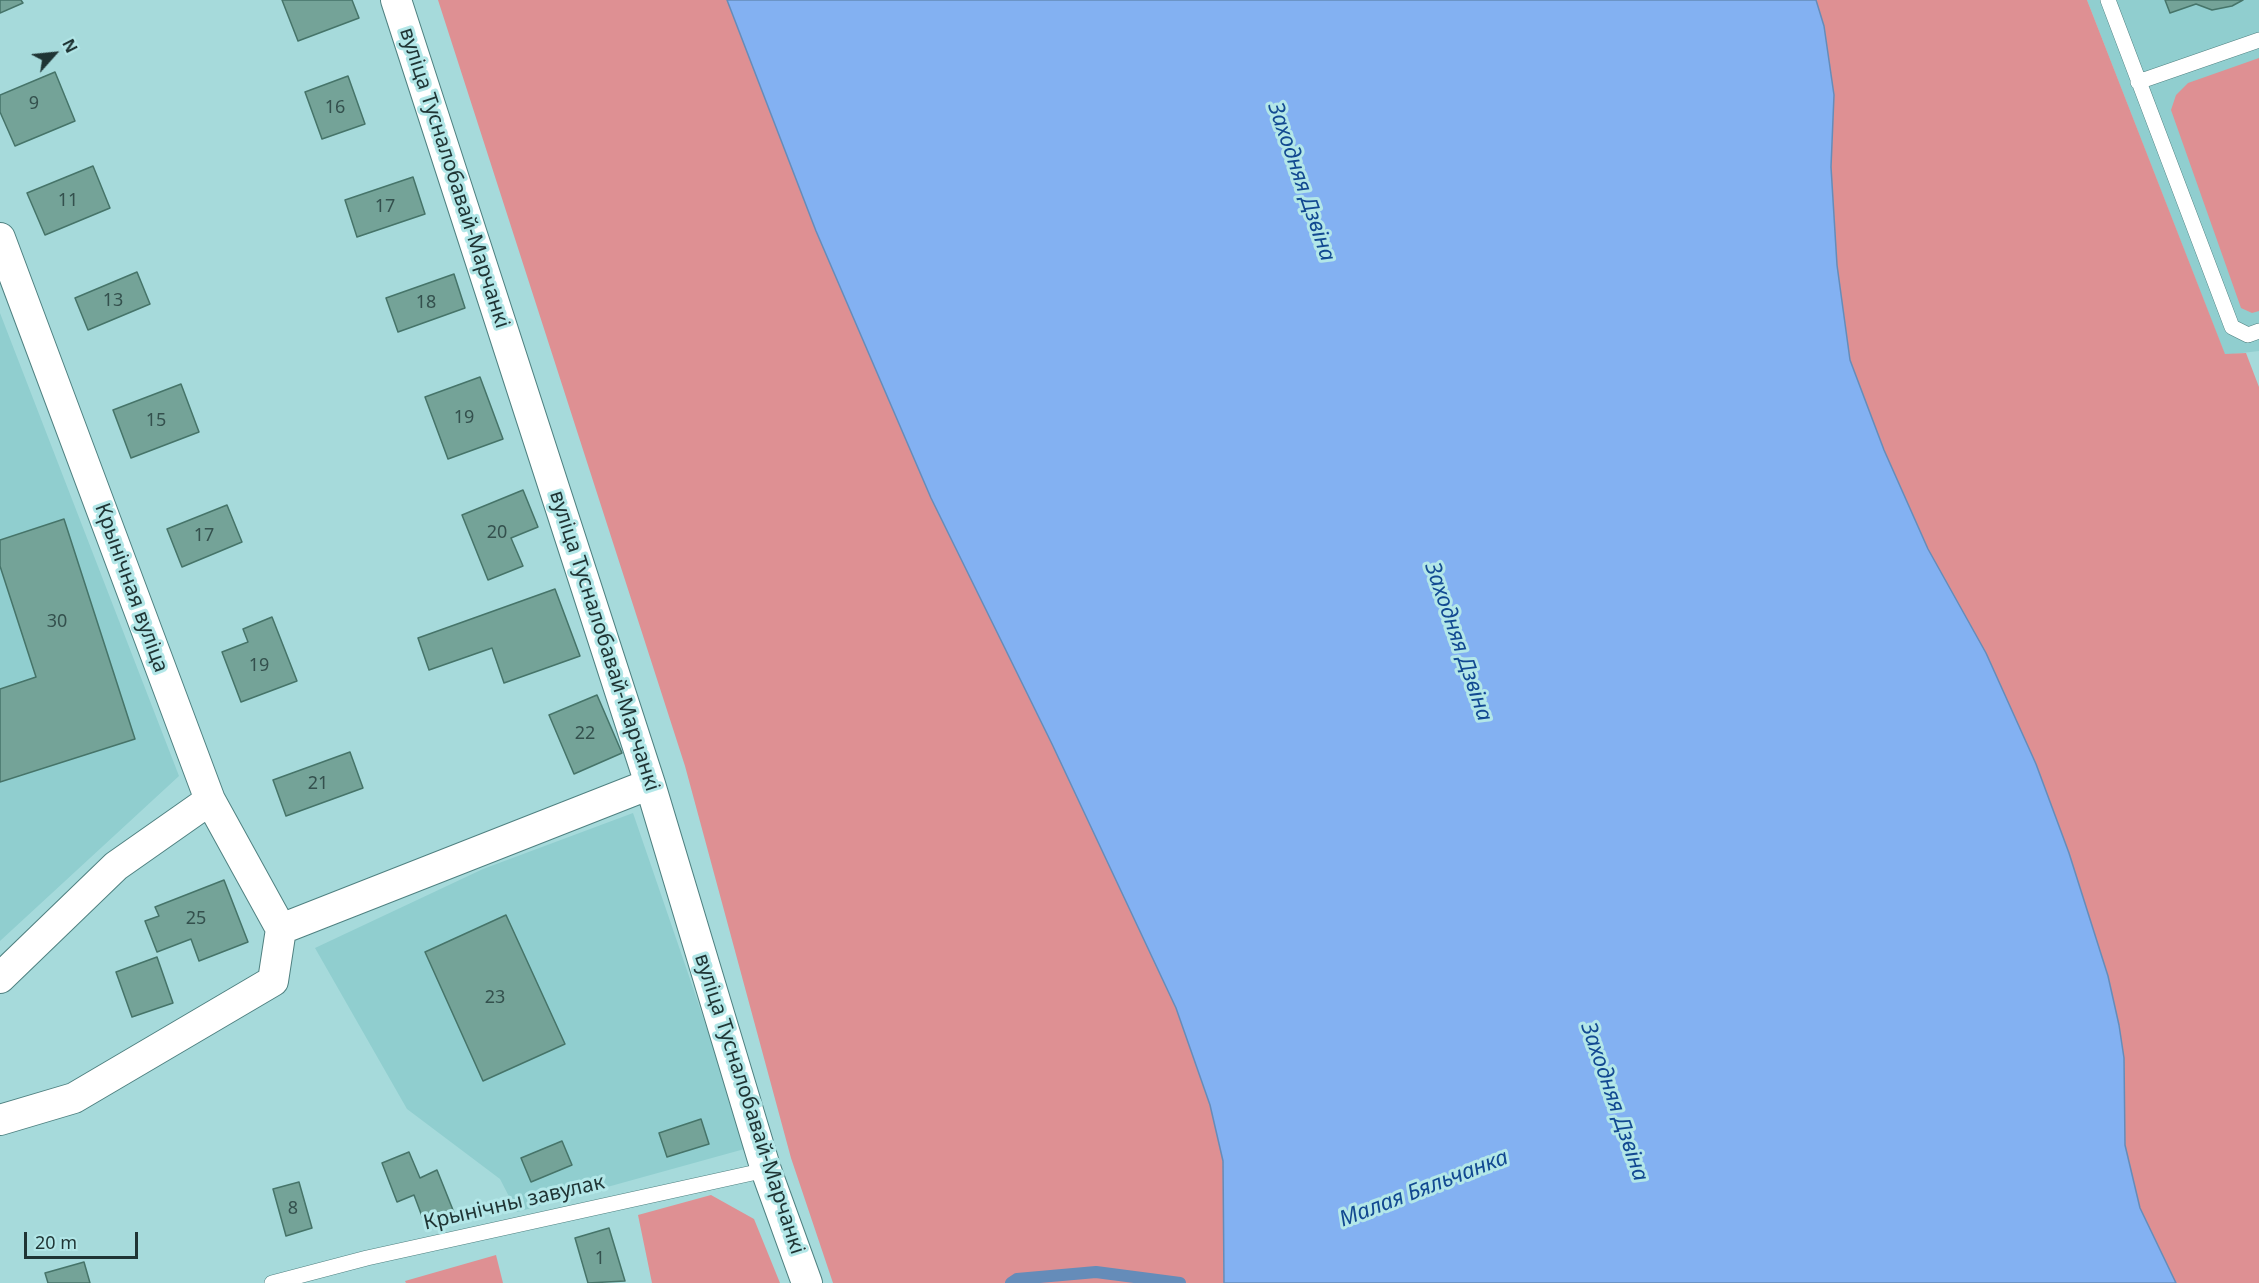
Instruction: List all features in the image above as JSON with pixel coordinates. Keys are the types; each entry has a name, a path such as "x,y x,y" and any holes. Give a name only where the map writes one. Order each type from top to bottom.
{"street":[{"name":"вуліца Тусналобавай-Марчанкі","path":"396,0 650,784 766,1170 807,1283"},
{"name":"Крынічная вуліца","path":"0,238 210,800 281,929"},
{"path":"0,1120 74,1098 273,981 281,929 650,784"},
{"path":"0,978 116,866 210,800"}],"lane":[{"path":"2108,0 2232,327 2248,335 2259,331"},
{"path":"2138,82 2259,40"},
{"name":"Крынічны завулак","path":"272,1283 378,1255 766,1170"}],"shaded area":[{"path":"438,0 727,0 816,231 931,498 1052,744 1176,1008 1210,1105 1223,1161 1224,1283 833,1283 791,1158 685,766"},
{"path":"1816,0 2087,0 2225,354 2246,353 2259,387 2259,1283 2176,1283 2140,1208 2125,1145 2124,1058 2119,1025 2108,976 2069,853 2036,764 1928,549 1884,450 1850,360 1837,265 1831,167 1834,95"},
{"path":"2087,0 2259,0 2259,351 2225,355"},
{"path":"2259,58 2259,311 2252,313 2241,308 2171,110 2176,95 2188,83"},
{"path":"0,313 179,776 0,941"},
{"path":"633,813 748,1148 517,1212 500,1179 407,1109 315,948 483,869"},
{"path":"711,1195 754,1219 780,1283 652,1283 638,1215"},
{"path":"496,1255 503,1283 406,1283 405,1281"}],"water":[{"name":"Заходняя Дзвіна","path":"727,0 1816,0 1824,26 1834,95 1831,167 1837,265 1850,360 1884,450 1928,549 1986,653 2036,764 2069,853 2108,976 2119,1025 2124,1058 2125,1145 2140,1208 2176,1283 1224,1283 1223,1161 1210,1105 1176,1008 1052,744 931,498 816,231"}],"building":[{"path":"0,0 21,0 23,3 0,13"},
{"path":"282,0 352,0 359,18 298,41"},
{"path":"2165,0 2243,0 2232,6 2212,10 2196,4 2170,13"},
{"path":"55,72 75,121 15,146 0,112 0,95"},
{"path":"348,76 365,124 322,139 305,92"},
{"path":"93,166 110,208 45,235 27,193"},
{"path":"413,177 425,214 357,237 345,200"},
{"path":"137,272 150,304 88,330 75,298"},
{"path":"454,274 465,308 398,332 386,298"},
{"path":"480,377 503,439 448,459 425,397"},
{"path":"181,384 199,432 131,458 113,410"},
{"path":"523,490 538,527 511,538 523,566 488,580 462,515"},
{"path":"227,505 242,542 182,567 167,529"},
{"path":"64,519 135,739 0,782 0,689 36,677 0,566 0,540"},
{"path":"555,589 580,656 504,683 492,648 429,670 418,638"},
{"path":"272,617 297,681 241,702 222,652 248,642 243,629"},
{"path":"597,695 622,753 574,774 549,715"},
{"path":"350,752 363,788 286,816 273,780"},
{"path":"224,880 248,942 199,961 191,939 157,952 145,921 159,916 155,907"},
{"path":"506,915 565,1044 483,1081 425,952"},
{"path":"157,957 173,1003 132,1017 116,972"},
{"path":"701,1119 709,1144 667,1157 659,1133"},
{"path":"562,1141 572,1165 531,1182 521,1158"},
{"path":"409,1152 420,1178 437,1170 455,1215 426,1227 414,1195 397,1202 382,1163"},
{"path":"299,1182 312,1228 286,1236 273,1189"},
{"path":"609,1228 625,1281 588,1283 575,1238"},
{"path":"84,1262 90,1283 48,1283 45,1273"}],"waterway":[{"name":"Малая Бяльчанка","path":"1011,1283 1017,1279 1096,1272 1180,1283"}]}
